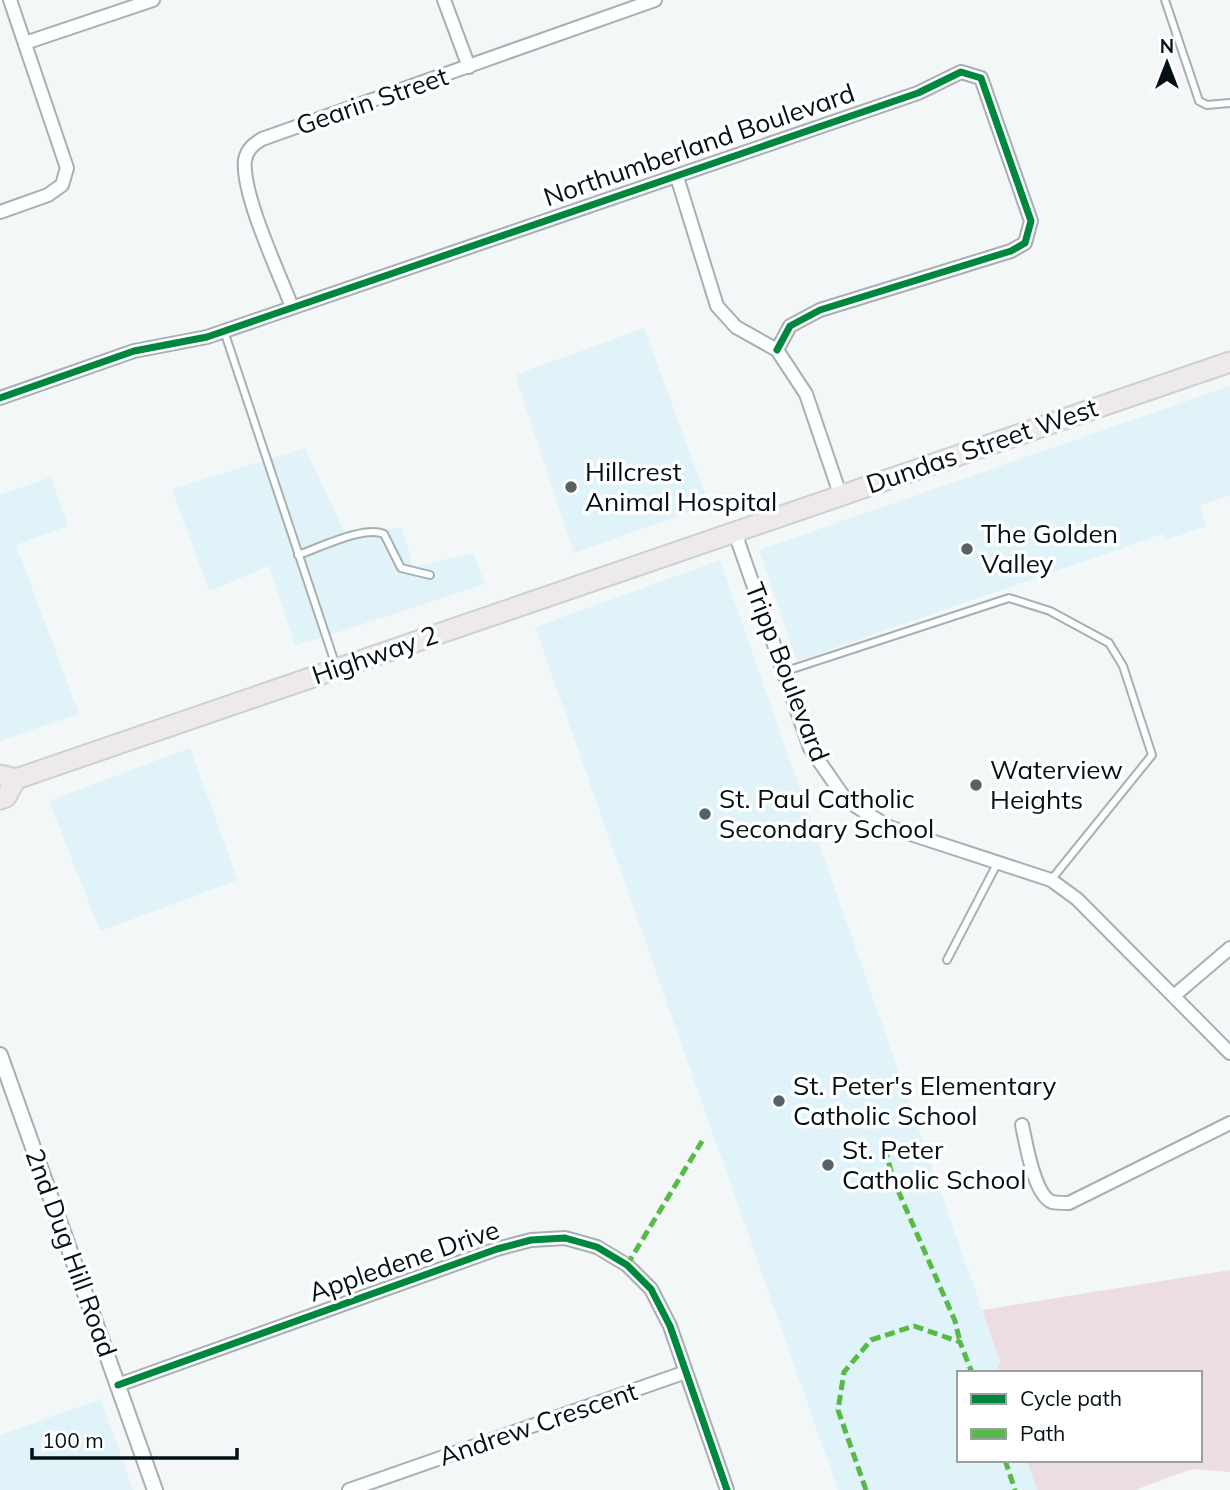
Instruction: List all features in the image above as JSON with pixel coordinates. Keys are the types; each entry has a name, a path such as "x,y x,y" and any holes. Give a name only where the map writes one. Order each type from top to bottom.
{"main road":[{"name":"Dundas Street West","path":"734,530 1230,362"},
{"name":"Highway 2","path":"0,799 6,797 8,777 337,668 734,530"}],"street":[{"path":"0,212 48,195 62,185 67,168 10,0"},
{"path":"25,43 153,0"},
{"path":"444,0 469,67"},
{"name":"Gearin Street","path":"292,307 247,186 245,157 251,146 262,139 469,67 626,4 655,0"},
{"name":"Northumberland Boulevard","path":"0,398 134,351 224,331 918,93 961,72 981,78 1031,221 1025,243 1011,251 820,310 790,326 777,350"},
{"path":"677,177 717,306 736,327 777,350 806,394 840,494"},
{"name":"Tripp Boulevard","path":"734,530 810,748 846,800 889,827 1051,880 1077,899 1230,1053"},
{"path":"1175,995 1230,948"},
{"name":"2nd Dug Hill Road","path":"0,1055 155,1490"},
{"path":"1022,1125 1035,1178 1044,1196 1052,1202 1069,1203 1230,1122"},
{"name":"Appledene Drive","path":"118,1385 498,1249 531,1240 565,1238 597,1247 627,1265 650,1289 670,1326 727,1490"},
{"name":"Andrew Crescent","path":"349,1490 686,1372"}],"lane":[{"path":"1165,0 1199,101 1207,105 1230,103"},
{"path":"224,331 337,668"},
{"path":"299,555 359,534 380,531 401,568 430,575"},
{"path":"783,672 1009,598 1050,611 1109,643 1123,666 1152,755 1051,880"},
{"path":"947,960 999,861"}],"shaded area":[{"path":"644,328 709,505 574,553 515,375"},
{"path":"1230,386 1230,495 1200,505 1206,526 1166,540 1163,534 797,661 759,550"},
{"path":"305,448 344,531 402,528 413,567 473,553 485,584 295,646 269,566 209,591 172,489"},
{"path":"51,477 68,526 16,545 79,714 0,741 0,495"},
{"path":"720,560 1003,1371 957,1371 957,1462 1036,1462 1045,1490 838,1490 535,627"},
{"path":"190,748 238,880 100,931 49,801"},
{"path":"1230,1270 1230,1472 1192,1469 1135,1490 1037,1490 1028,1462 1202,1462 1202,1371 999,1371 997,1364 1001,1364 982,1310"},
{"path":"101,1399 133,1490 0,1490 0,1435"}],"marked path":[{"path":"627,1265 704,1138"},
{"path":"885,1148 893,1179 955,1321 960,1342"},
{"path":"866,1490 838,1410 844,1372 871,1340 914,1326 960,1342 971,1371"},
{"path":"1006,1462 1015,1490"}],"cycle path":[{"path":"0,398 134,351 207,337 918,93 961,72 981,78 1031,221 1025,243 1011,251 820,310 790,326 777,350"},
{"path":"118,1385 497,1249 531,1240 565,1238 597,1247 627,1265 651,1289 670,1326 727,1490"}],"place":[{"name":"Hillcrest Animal Hospital","path":"571,487"},
{"name":"The Golden Valley","path":"967,549"},
{"name":"Waterview Heights","path":"976,785"},
{"name":"St. Paul Catholic Secondary School","path":"705,814"},
{"name":"St. Peter's Elementary Catholic School","path":"779,1101"},
{"name":"St. Peter Catholic School","path":"828,1165"}]}
